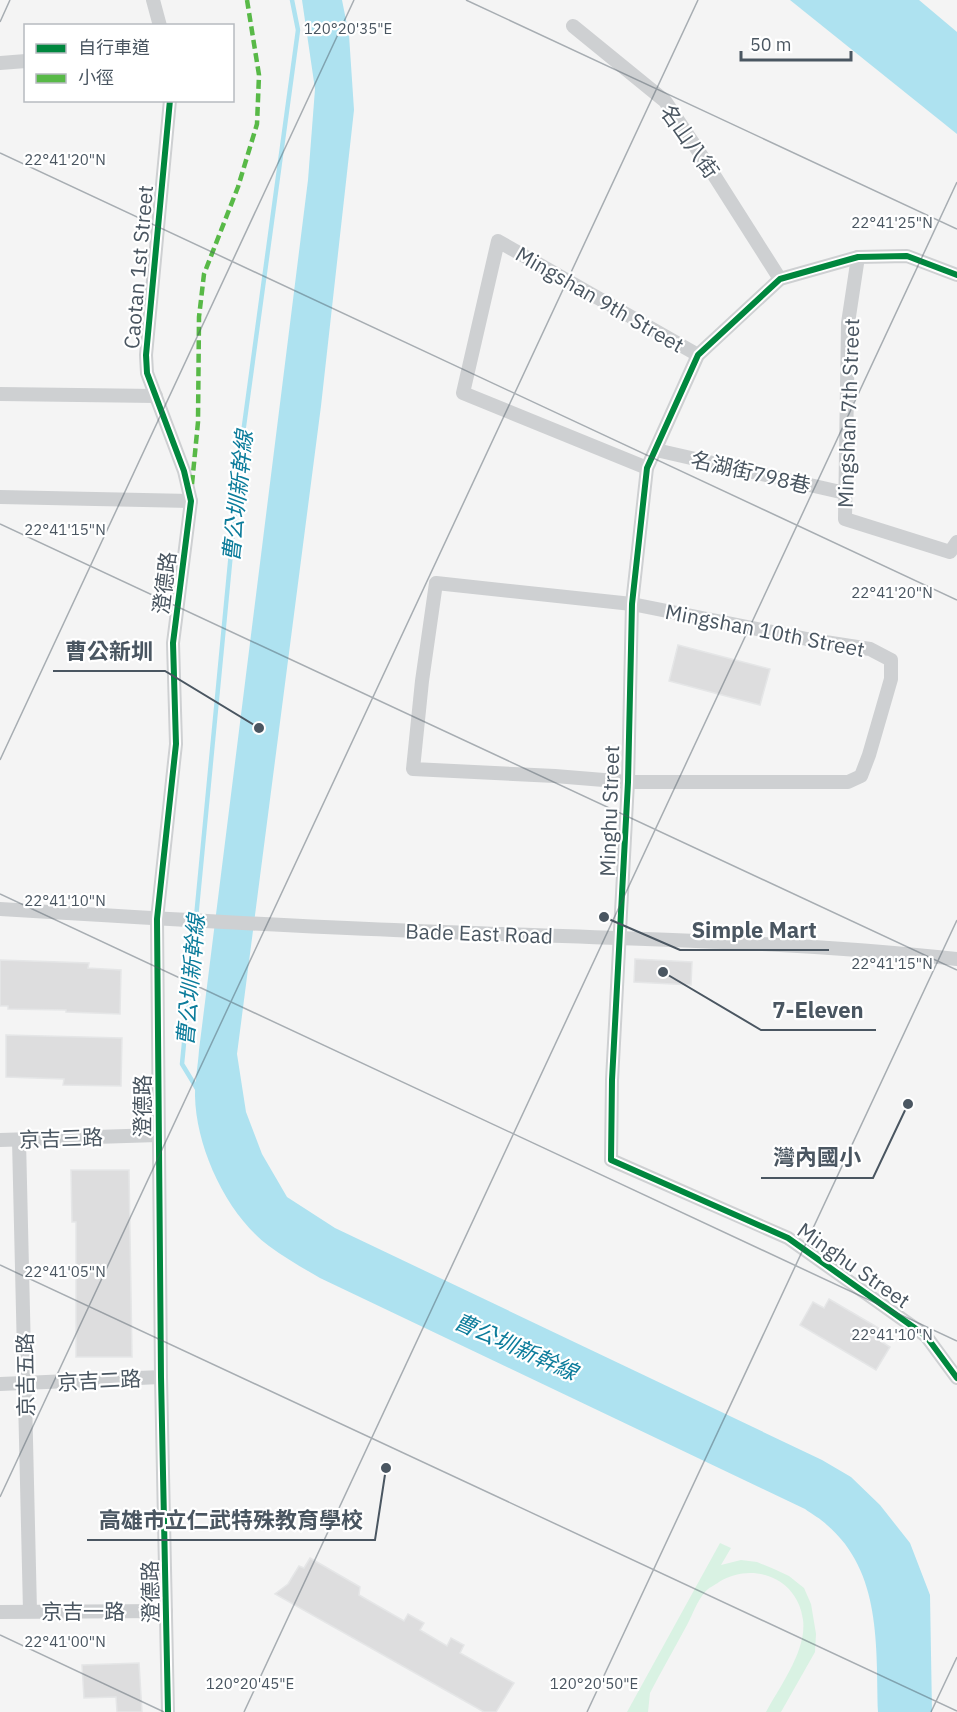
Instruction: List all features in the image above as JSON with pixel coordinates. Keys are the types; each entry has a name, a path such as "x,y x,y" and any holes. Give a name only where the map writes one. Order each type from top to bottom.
{"street":[{"path":"153,0 159,24"},
{"name":"名山八街","path":"573,26 665,102 780,279"},
{"path":"0,63 24,61"},
{"name":"Caotan 1st Street","path":"170,102 146,355 147,373 184,471 191,501"},
{"name":"Mingshan 9th Street","path":"648,468 463,393 498,241 698,355"},
{"name":"Minghu Street","path":"957,275 907,256 858,257 780,279 698,355 648,468 632,604 628,782 612,1080 611,1160 788,1238 926,1336 957,1378"},
{"name":"Mingshan 7th Street","path":"858,257 848,323 845,519 950,552 957,542"},
{"path":"0,394 156,396"},
{"name":"名湖街798巷","path":"656,450 846,493"},
{"path":"0,497 191,501"},
{"name":"澄德路","path":"168,1712 161,1377 157,919 176,744 173,643 191,501"},
{"name":"Mingshan 10th Street","path":"435,583 632,604 812,640 870,649 891,660 891,679 870,755 861,776 848,782 628,782 413,769 435,583"},
{"name":"Bade East Road","path":"0,909 157,919 620,938 899,953 957,959"},
{"name":"京吉三路","path":"0,1140 158,1135"},
{"name":"京吉五路","path":"18,1140 30,1611"},
{"name":"京吉二路","path":"0,1384 161,1377"},
{"name":"京吉一路","path":"0,1612 166,1611"}],"green space":[{"path":"720,1543 731,1548 721,1565 741,1560 757,1562 789,1576 804,1588 811,1604 816,1634 815,1652 781,1712 766,1712 797,1655 803,1632 803,1620 793,1593 772,1577 746,1573 732,1576 708,1589 700,1599 650,1693 648,1712 627,1712"}],"water":[{"path":"302,0 342,0 349,35 354,110 321,406 237,1054 246,1112 262,1154 287,1197 335,1228 822,1460 851,1477 880,1505 910,1543 930,1595 932,1712 878,1712 875,1637 867,1588 858,1565 845,1544 822,1521 805,1509 301,1267 269,1246 240,1217 227,1199 208,1158 197,1116 196,1079 308,180 315,89"},
{"path":"790,0 919,0 957,32 957,134"}],"building":[{"path":"678,645 770,669 760,705 669,681"},
{"path":"635,959 692,962 691,985 634,982"},
{"path":"0,960 89,963 88,968 121,970 120,1014 8,1009 8,1006 0,1006"},
{"path":"6,1035 122,1038 121,1086 63,1085 64,1079 6,1077"},
{"path":"71,1170 129,1170 132,1357 76,1357 76,1222 72,1222"},
{"path":"829,1299 882,1330 877,1339 890,1347 876,1370 800,1325 813,1302 824,1308"},
{"path":"310,1558 360,1587 359,1595 404,1621 408,1614 424,1623 420,1630 447,1646 451,1638 464,1645 460,1653 514,1683 496,1712 484,1712 275,1594 288,1584 299,1566 304,1568"},
{"path":"139,1663 142,1712 117,1712 116,1697 84,1698 82,1665"}],"waterway":[{"name":"曹公圳新幹線","path":"199,1092 182,1064 241,448 298,30 292,0"}],"marked path":[{"path":"192,484 198,422 199,317 204,274 238,187 257,124 259,75 247,0"}],"cycle path":[{"path":"168,1712 161,1377 157,919 176,744 173,643 191,501 184,471 147,373 146,355 170,102"},
{"path":"957,275 907,256 858,257 780,279 698,355 647,468 632,604 628,782 612,1080 611,1160 788,1238 926,1336 957,1378"}],"place":[{"name":"曹公新圳","path":"259,728"},
{"name":"Simple Mart","path":"604,917"},
{"name":"7-Eleven","path":"663,972"},
{"name":"灣內國小","path":"908,1104"},
{"name":"高雄市立仁武特殊教育學校","path":"386,1468"}]}
